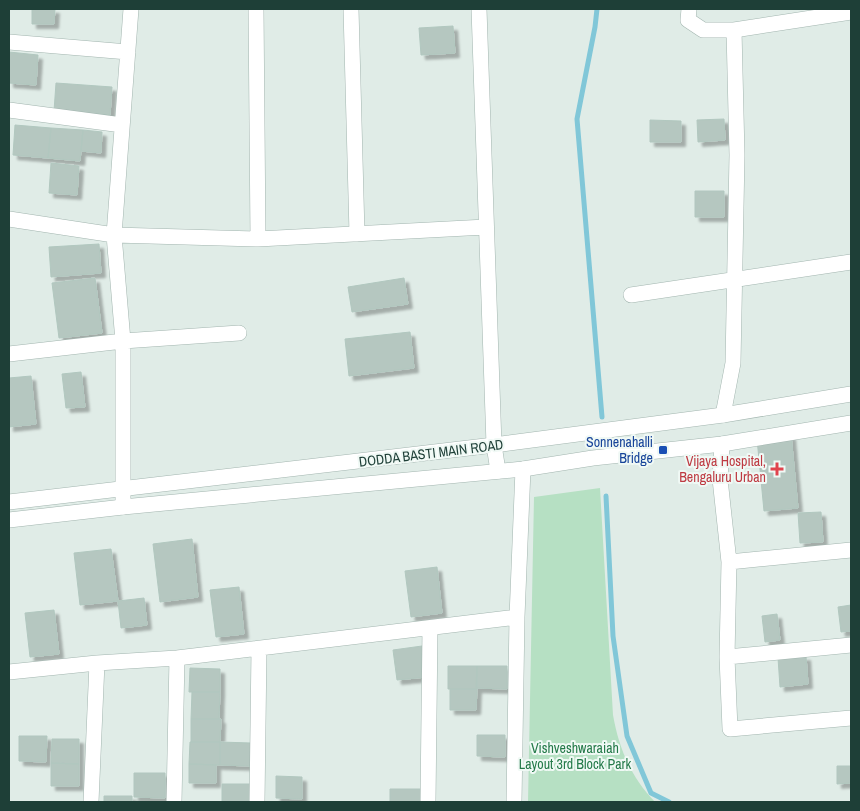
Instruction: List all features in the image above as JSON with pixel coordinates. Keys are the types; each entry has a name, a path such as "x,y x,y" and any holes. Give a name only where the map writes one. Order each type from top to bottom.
{"street":[{"path":"123,507 122,341 114,235 131,9"},
{"path":"256,9 258,239"},
{"path":"351,9 357,234"},
{"path":"479,9 494,445 498,470"},
{"path":"689,9 688,20 703,30 734,30 851,12"},
{"path":"723,415 733,363 737,155 734,30"},
{"path":"9,42 128,52"},
{"path":"9,110 122,125"},
{"path":"9,219 114,235 258,239 486,227"},
{"path":"631,294 851,262"},
{"path":"9,354 122,341 239,333"},
{"name":"DODDA BASTI MAIN ROAD","path":"9,502 494,445 723,415 851,394"},
{"path":"851,423 722,444 720,479 729,562 727,657 730,729 851,718"},
{"name":"DODDA BASTI MAIN ROAD","path":"9,520 123,507 523,469 593,458 722,444"},
{"path":"514,802 517,617 523,469"},
{"path":"729,562 851,550"},
{"path":"9,672 97,663 177,658 517,617"},
{"path":"428,802 430,628"},
{"path":"727,657 851,645"},
{"path":"257,802 260,649"},
{"path":"174,802 177,658"},
{"path":"91,802 97,663"}],"green space":[{"name":"Vishveshwaraiah Layout 3rd Block Park","path":"600,488 613,715 627,762 639,783 655,802 528,802 534,497"}],"building":[{"path":"32,9 55,9 54,24 32,24"},
{"path":"453,26 455,53 421,55 419,28"},
{"path":"9,52 38,55 36,85 9,83"},
{"path":"56,83 112,87 110,115 54,111"},
{"path":"724,119 725,140 698,142 697,120"},
{"path":"650,120 681,121 681,142 650,142"},
{"path":"15,125 51,128 48,158 13,155"},
{"path":"51,128 83,130 80,161 48,158"},
{"path":"83,130 102,132 101,153 81,151"},
{"path":"51,163 79,166 77,195 49,193"},
{"path":"695,191 724,191 724,217 695,217"},
{"path":"99,244 101,273 51,277 49,247"},
{"path":"95,278 102,333 59,338 52,283"},
{"path":"404,278 408,304 352,312 348,287"},
{"path":"410,332 414,368 349,376 345,339"},
{"path":"81,372 85,407 66,408 62,374"},
{"path":"31,376 36,424 9,427 9,378"},
{"path":"791,435 798,508 764,511 757,439"},
{"path":"821,512 823,542 800,543 798,513"},
{"path":"192,539 198,597 160,602 153,544"},
{"path":"111,549 118,601 80,605 74,553"},
{"path":"437,567 442,613 411,617 405,571"},
{"path":"239,587 244,634 216,637 210,590"},
{"path":"144,598 147,625 121,628 118,601"},
{"path":"851,605 851,631 841,632 838,607"},
{"path":"54,610 59,654 30,657 25,613"},
{"path":"777,614 780,640 765,642 762,616"},
{"path":"422,646 426,677 397,680 393,650"},
{"path":"806,656 808,684 780,687 778,658"},
{"path":"448,666 477,666 477,689 448,689"},
{"path":"477,666 507,666 507,689 476,688"},
{"path":"190,668 220,669 220,692 189,692"},
{"path":"450,689 477,689 476,710 450,710"},
{"path":"192,692 220,692 219,719 191,719"},
{"path":"191,719 221,719 220,742 191,742"},
{"path":"477,735 505,735 505,757 477,756"},
{"path":"19,736 47,736 46,762 19,761"},
{"path":"52,739 79,739 79,764 51,763"},
{"path":"190,742 220,742 220,765 189,764"},
{"path":"220,742 251,743 251,766 220,765"},
{"path":"51,763 79,764 79,786 51,786"},
{"path":"189,764 216,765 216,783 189,783"},
{"path":"837,766 851,766 851,783 837,784"},
{"path":"134,773 165,773 165,798 134,797"},
{"path":"276,776 302,777 302,799 276,798"},
{"path":"222,784 251,784 251,802 222,802"},
{"path":"390,789 422,789 422,802 390,802"},
{"path":"104,796 132,796 132,802 104,802"}],"waterway":[{"path":"597,9 577,119 602,417"},
{"path":"606,496 613,636 627,736 651,793 669,802"}],"place":[{"name":"Sonnenahalli Bridge","path":"663,450"},
{"name":"Vijaya Hospital, Bengaluru Urban","path":"777,469"}]}
